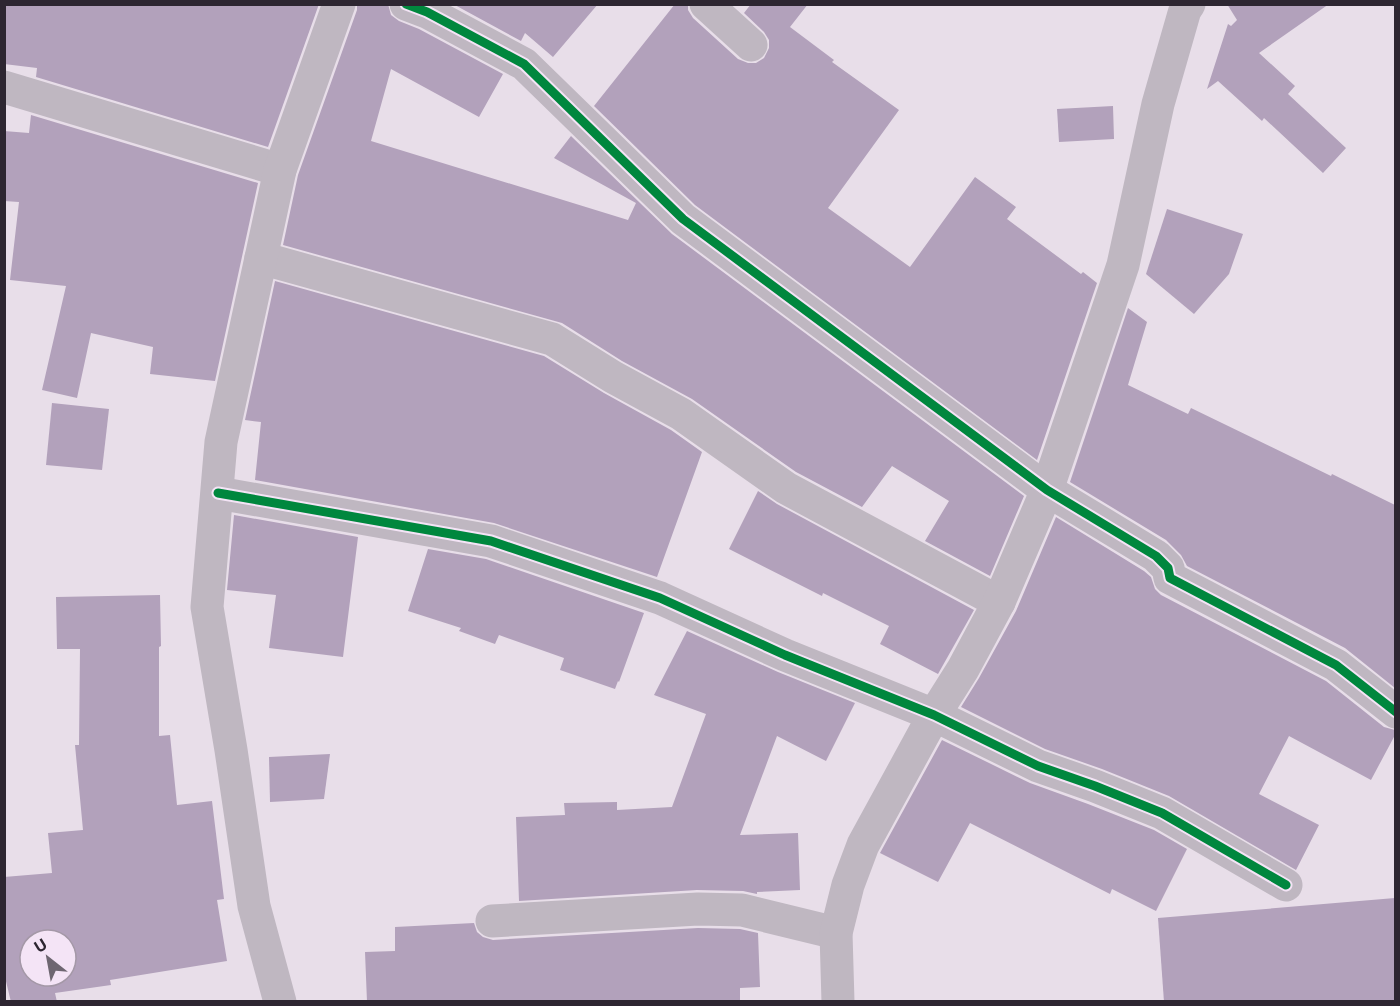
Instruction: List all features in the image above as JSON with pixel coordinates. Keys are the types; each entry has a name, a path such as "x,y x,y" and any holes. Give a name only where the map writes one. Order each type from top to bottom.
{"street":[{"path":"280,1002 254,906 207,608 221,442 280,170 339,4"},
{"path":"406,4 427,12 524,64 683,219 1047,490 1156,556 1168,568 1170,578 1336,665 1395,712"},
{"path":"706,4 751,45"},
{"path":"838,1002 836,933 848,885 863,845 999,602 1047,490 1123,265 1158,104 1185,6"},
{"path":"4,87 280,170"},
{"path":"261,258 552,339 613,377 681,414 786,488 999,602"},
{"path":"218,493 491,541 660,598 785,655 934,715 1038,766 1162,813 1286,885"},
{"path":"492,921 709,909 741,910 836,933"}],"building":[{"path":"4,4 319,4 268,147 36,77 37,68 4,64"},
{"path":"357,4 388,4 391,15 399,21 419,29 503,74 479,117 391,69 371,141 628,220 636,203 554,158 571,136 672,234 1024,496 990,576 925,541 949,501 892,466 862,507 796,472 692,399 622,361 562,323 283,245 298,175 357,10"},
{"path":"453,4 598,4 553,57 525,33 521,41"},
{"path":"675,4 688,4 688,10 693,18 738,59 756,63 764,58 769,48 769,40 744,13 751,4 808,4 790,27 834,60 832,62 899,110 828,208 910,267 975,177 1016,207 1007,219 1081,274 1083,272 1097,283 1037,460 695,205 594,106"},
{"path":"1227,4 1329,4 1259,53 1295,86 1288,94 1346,148 1323,173 1264,118 1262,121 1218,81 1207,89 1228,24 1231,26 1237,20"},
{"path":"1113,106 1114,139 1059,142 1057,109"},
{"path":"31,115 258,183 215,381 150,374 153,347 91,333 77,398 42,390 66,286 10,280 19,202 4,201 4,131 29,133"},
{"path":"1167,209 1243,234 1229,274 1194,314 1146,274"},
{"path":"275,281 544,356 671,430 702,452 657,577 494,523 255,480 261,422 245,420"},
{"path":"1128,308 1147,322 1128,385 1188,414 1191,408 1395,505 1395,688 1345,648 1187,566 1181,555 1166,540 1070,482"},
{"path":"52,403 109,409 102,470 46,465"},
{"path":"758,491 777,504 974,610 938,674 880,644 889,626 823,593 822,596 729,549"},
{"path":"234,515 358,537 343,657 269,648 276,595 227,590"},
{"path":"1056,517 1144,571 1151,577 1155,589 1161,595 1326,681 1384,727 1395,730 1395,735 1371,780 1289,736 1259,794 1319,825 1296,870 1169,796 1045,749 961,707 1016,611"},
{"path":"428,549 486,559 644,613 615,689 560,670 564,658 499,635 495,644 459,631 461,628 408,611"},
{"path":"160,595 159,736 170,735 177,805 212,801 224,899 217,900 227,961 110,980 111,985 55,993 57,1002 11,1002 4,973 4,877 52,873 48,833 83,830 75,745 79,745 80,649 57,649 56,597"},
{"path":"687,631 778,672 855,703 826,761 777,736 740,835 798,833 800,890 757,892 757,894 743,891 697,890 519,901 516,817 565,815 564,803 617,802 617,810 672,807 706,714 654,695"},
{"path":"942,740 1030,783 1154,830 1187,849 1156,911 1112,889 1110,894 970,823 938,882 880,853"},
{"path":"330,754 324,799 270,802 269,757"},
{"path":"1395,898 1395,1002 1164,1002 1158,918"},
{"path":"474,923 477,932 493,940 698,928 740,929 758,933 760,987 740,988 740,1002 367,1002 365,952 395,951 395,927"}],"cycle path":[{"path":"406,4 427,12 524,64 683,219 1047,490 1156,556 1168,568 1170,578 1336,665 1396,712"},
{"path":"218,493 491,541 660,598 785,655 934,715 1038,766 1162,813 1286,885"}]}
